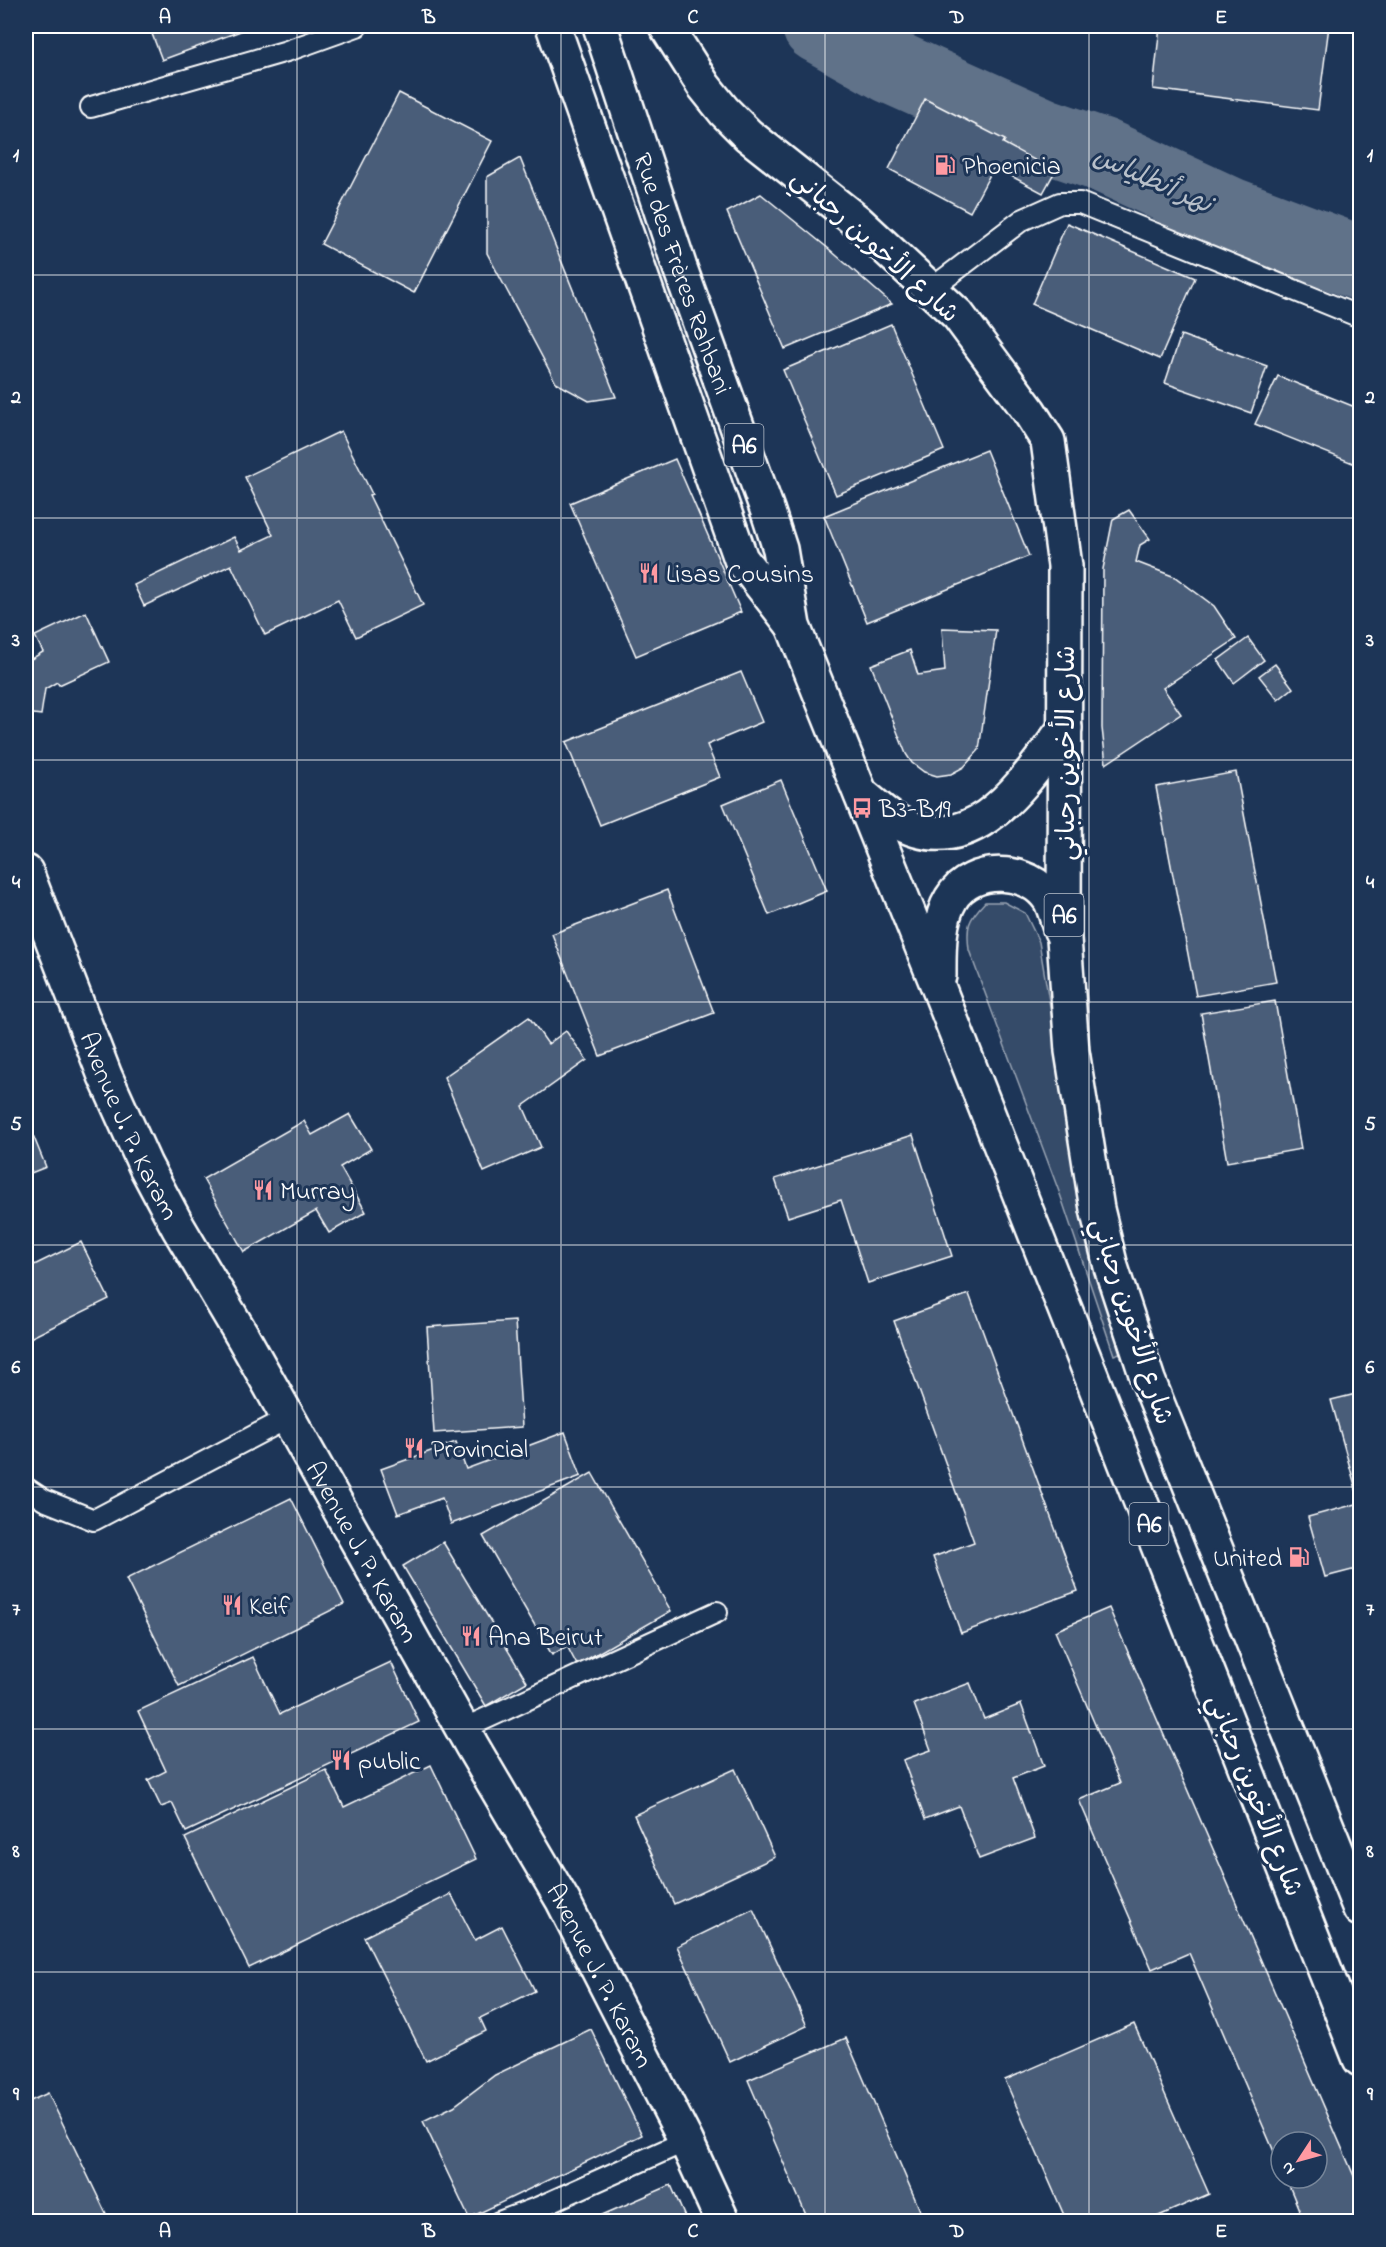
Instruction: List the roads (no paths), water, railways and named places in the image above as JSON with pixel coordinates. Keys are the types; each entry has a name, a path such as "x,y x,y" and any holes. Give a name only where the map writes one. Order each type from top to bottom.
{"main road":[{"path":"553,26 741,559 794,626"},
{"name":"Rue des Frères Rahbani","path":"600,26 680,268 780,549 794,626"},
{"name":"شارع الأخوين رحباني","path":"666,26 704,86 748,135 858,222 958,315 1029,411 1048,441 1065,566 1064,938 1075,1074 1097,1209 1110,1267 1148,1380 1360,1909"},
{"name":"شارع الأخوين رحباني","path":"794,626 939,988 1360,2059"},
{"path":"861,794 894,820 918,830 934,834 956,831 990,815 1017,791 1065,728"},
{"name":"Avenue J. P. Karam","path":"26,872 105,1076 145,1165 463,1729 563,1901 686,2141 723,2222"},
{"path":"939,988 939,953 947,909 951,899 972,880 1009,874 1030,883 1049,899 1064,938"}],"lane":[{"path":"91,107 287,51 357,26"},
{"path":"931,289 1022,220 1060,203 1080,203 1360,317"},
{"path":"26,1488 44,1500 94,1520 288,1418"},
{"path":"463,1729 717,1612"},
{"path":"499,2222 539,2207 686,2141"}],"waterway":[{"name":"نهر أنطلياس","path":"819,26 892,67 1044,135 1102,155 1232,215 1360,263"}],"place":[{"name":"Phoenicia","path":"945,165"},
{"name":"Lisas Cousins","path":"649,573"},
{"name":"B3-B19","path":"862,808"},
{"name":"Murray","path":"263,1190"},
{"name":"Provincial","path":"414,1448"},
{"name":"United","path":"1299,1557"},
{"name":"Keif","path":"232,1605"},
{"name":"Ana Beirut","path":"471,1636"},
{"name":"public","path":"341,1760"}]}
